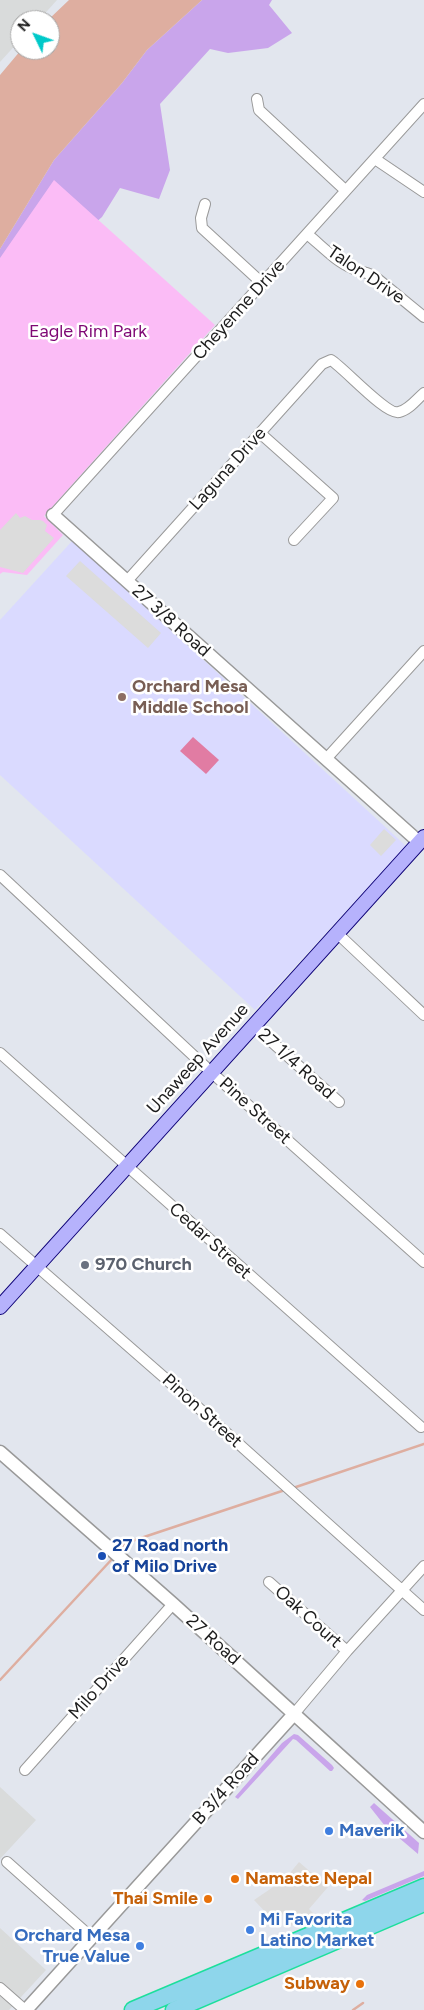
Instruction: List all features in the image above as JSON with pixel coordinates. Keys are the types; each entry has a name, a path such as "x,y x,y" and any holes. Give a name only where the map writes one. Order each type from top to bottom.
{"highway":[{"path":"133,2010 424,1887"},
{"path":"174,2010 424,1903"}],"main road":[{"name":"Unaweep Avenue","path":"0,1307 211,1072 422,842"}],"street":[{"path":"257,99 259,110 345,190"},
{"name":"Cheyenne Drive","path":"53,515 424,104"},
{"path":"375,159 424,192"},
{"path":"205,204 201,218 202,228 263,284"},
{"name":"Talon Drive","path":"307,234 335,258 352,269 374,276 424,317"},
{"name":"Laguna Drive","path":"127,582 322,364 331,360 342,367 386,408 395,413 409,406 424,392"},
{"path":"260,433 333,498 294,540"},
{"name":"27 3/8 Road","path":"53,515 326,760 422,842"},
{"path":"326,760 424,651"},
{"name":"Pine Street","path":"0,875 211,1072 424,1262"},
{"path":"338,934 424,1015"},
{"name":"27 1/4 Road","path":"254,1026 339,1102"},
{"name":"Cedar Street","path":"0,1053 421,1427"},
{"name":"Pinon Street","path":"0,1234 182,1393 424,1610"},
{"name":"27 Road","path":"0,1452 173,1604 424,1832"},
{"name":"B 3/4 Road","path":"26,2010 294,1714 424,1566"},
{"name":"Oak Court","path":"270,1582 347,1652"},
{"name":"Milo Drive","path":"25,1770 173,1604"},
{"path":"7,1862 91,1937"},
{"path":"0,1988 26,2010"}],"shaded area":[{"path":"0,0 57,0 48,10 10,10 10,51 0,62"},
{"path":"69,0 202,0 147,50 122,83 54,160 0,249 0,75 13,60 60,60 58,10"},
{"path":"202,0 272,0 269,5 292,33 268,48 228,53 210,49 160,104 170,170 159,199 120,188 102,217 69,246 0,378 0,249 54,160 122,83 147,50"},
{"path":"16,513 20,518 25,516 32,520 43,521 47,525 45,531 54,538 23,573 0,567 0,530"},
{"name":"Orchard Mesa Middle School","path":"73,540 406,846 255,1010 0,775 0,620"},
{"path":"80,561 161,633 148,648 66,576"},
{"path":"193,737 219,760 206,774 180,751"},
{"path":"384,829 396,840 381,856 370,845"},
{"path":"294,1734 298,1735 332,1765 334,1768 332,1771 293,1739 238,1799 235,1797 282,1743"},
{"path":"0,1787 36,1820 0,1859"},
{"path":"374,1803 419,1843 418,1854 385,1826 370,1807"},
{"path":"299,1862 328,1887 309,1909 315,1915 288,1927 282,1913 271,1918 254,1900 285,1879"},
{"path":"424,1871 424,1876 365,1901 362,1900 367,1895"},
{"path":"0,1928 46,1970 9,2010 0,2010"}],"green space":[{"name":"Eagle Rim Park","path":"54,180 215,325 44,516 63,535 27,575 3,572 0,574 0,258"}],"waterway":[{"path":"293,1488 424,1444"},
{"path":"118,1552 126,1543 285,1490"},
{"path":"0,1680 113,1558"},
{"path":"353,2010 363,2003"}],"place":[{"name":"Orchard Mesa Middle School","path":"122,697"},
{"name":"970 Church","path":"85,1265"},
{"name":"27 Road north of Milo Drive","path":"102,1556"},
{"name":"Maverik","path":"329,1831"},
{"name":"Namaste Nepal","path":"235,1879"},
{"name":"Thai Smile","path":"208,1899"},
{"name":"Mi Favorita Latino Market","path":"250,1930"},
{"name":"Orchard Mesa True Value","path":"140,1946"},
{"name":"Subway","path":"360,1984"}]}
